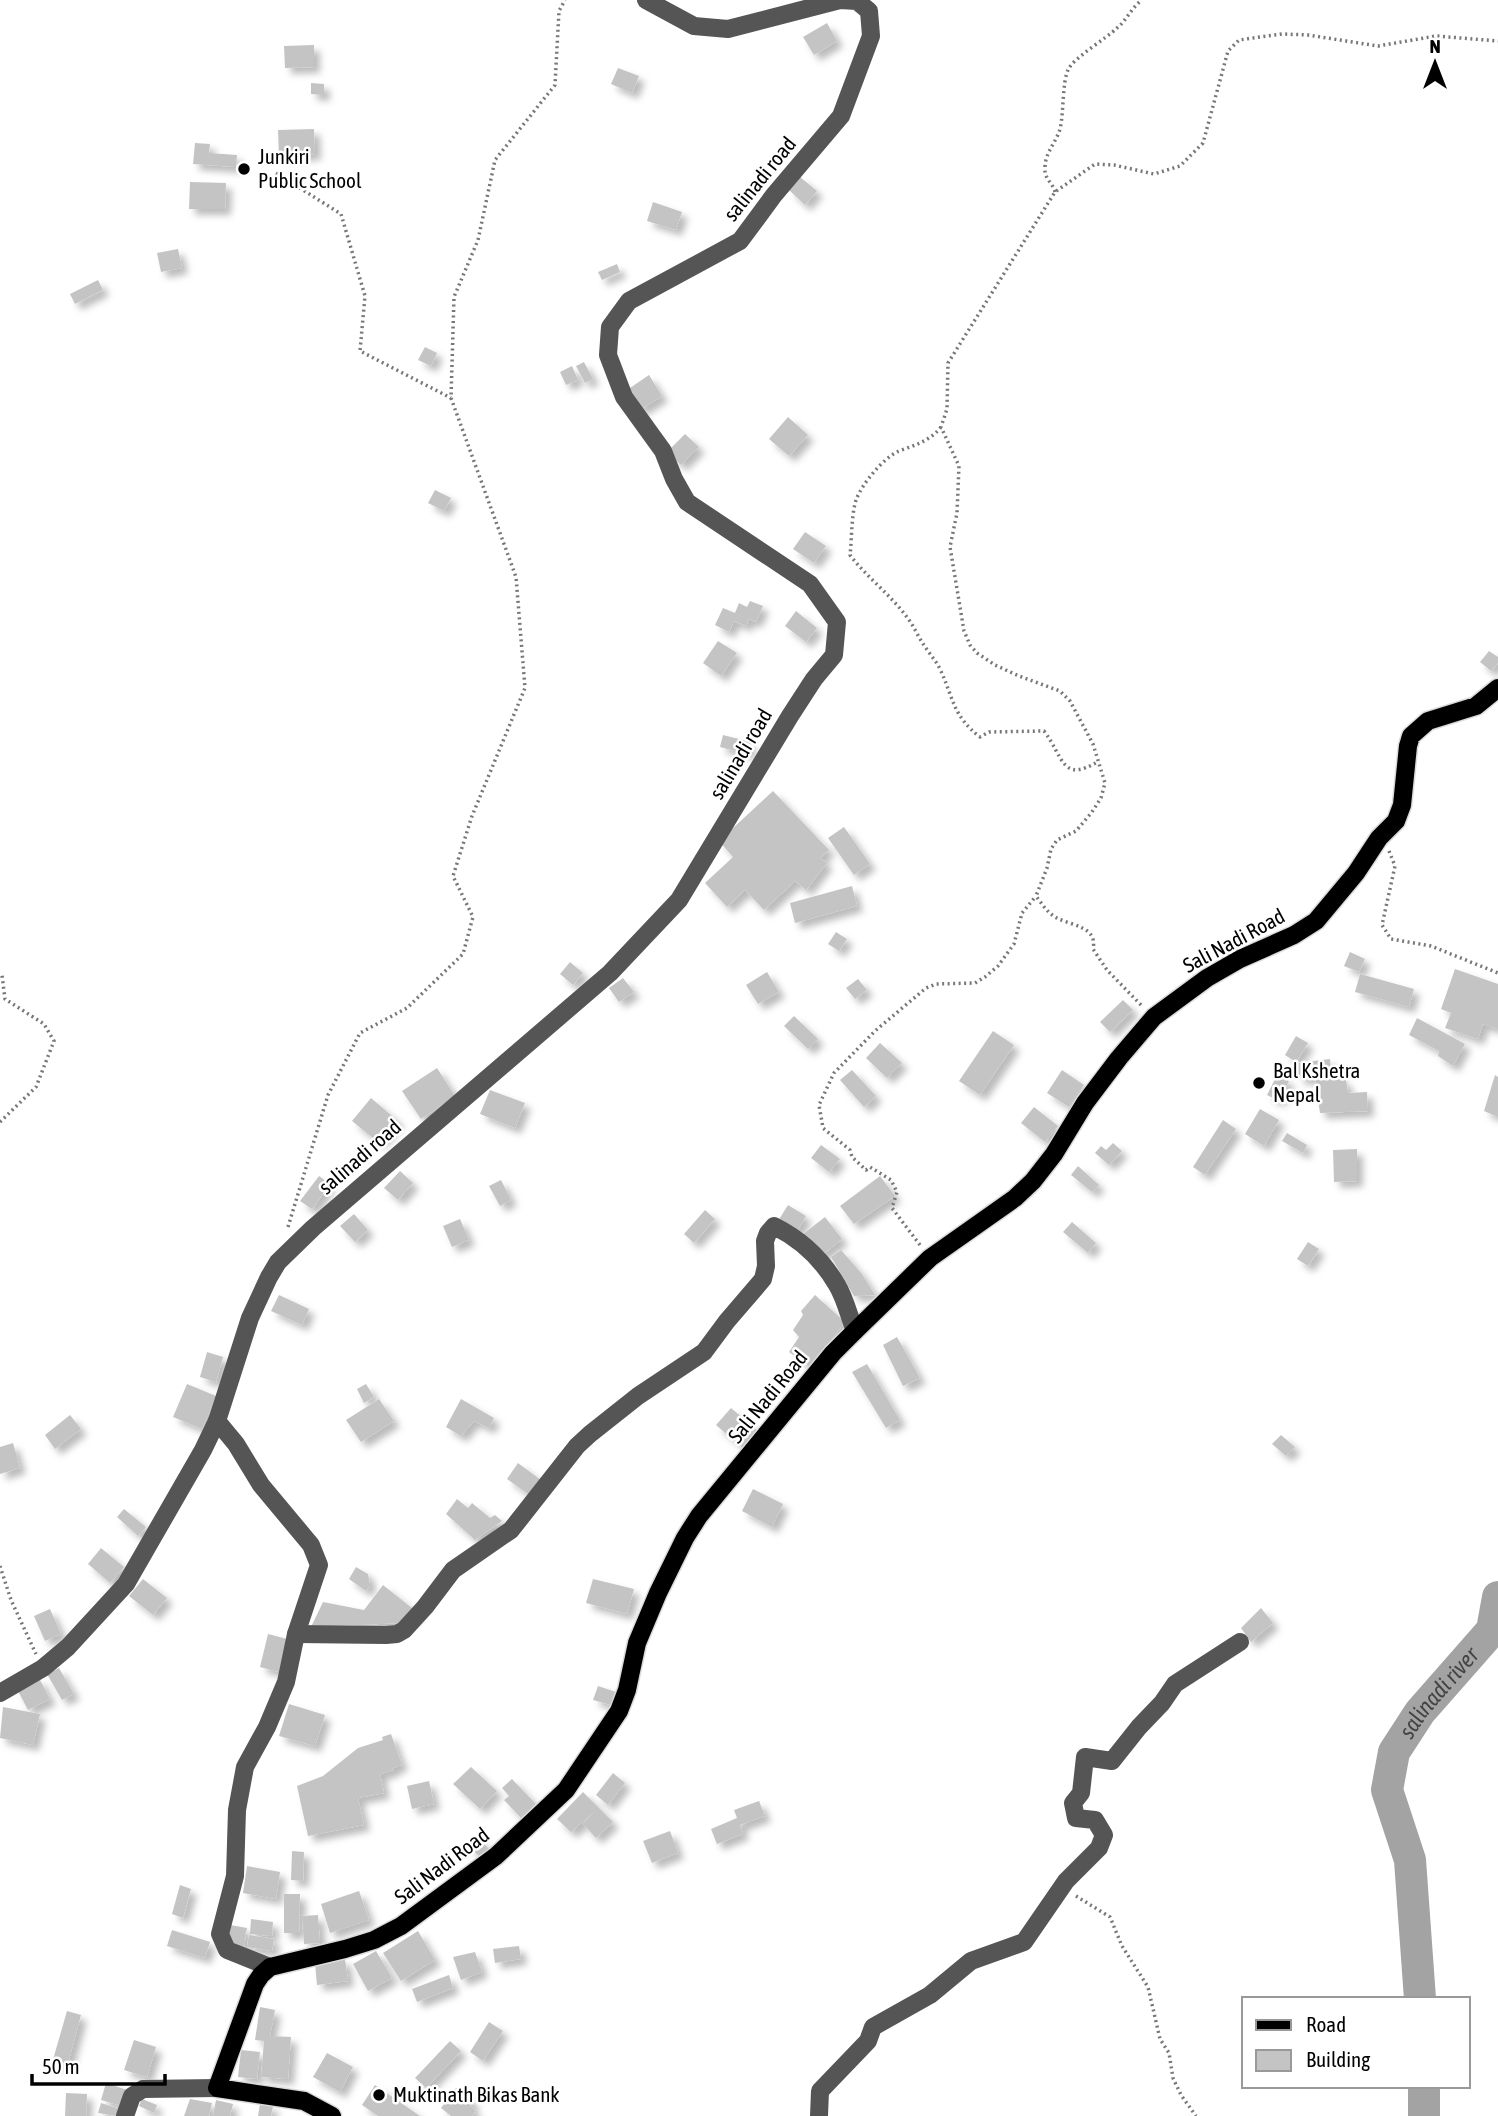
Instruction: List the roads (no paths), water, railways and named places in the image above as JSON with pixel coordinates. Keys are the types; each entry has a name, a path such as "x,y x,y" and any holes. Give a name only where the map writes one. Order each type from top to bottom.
{"main road":[{"name":"Sali Nadi Road","path":"270,1967 364,1943 401,1926 496,1856 565,1790 620,1711 637,1643 692,1527 833,1353 930,1258 992,1215 1033,1181 1054,1154 1085,1103 1154,1017 1207,978 1317,921 1356,873 1379,838 1396,821 1402,805 1411,736 1428,721 1476,706 1498,688"},
{"path":"270,1967 255,1984 217,2088 304,2101 332,2116"}],"street":[{"name":"salinadi road","path":"0,1693 43,1668 85,1630 126,1584 204,1450 217,1421 250,1318 278,1262 324,1219 610,973 679,900 796,707 834,655 837,622 810,583 687,502 663,451 624,397 608,355 610,327 629,301 740,241 774,195 841,116 871,36 869,11 857,1 840,0 728,29 694,26 646,0"},
{"path":"296,1634 386,1635 404,1630 425,1607 446,1576 511,1530 583,1440 638,1396 704,1352 763,1279 766,1266 765,1241 774,1226 804,1244 838,1285 855,1331"},
{"path":"217,1421 236,1444 261,1485 312,1545 319,1565 296,1634 286,1682 267,1727 245,1767 237,1810 235,1876 220,1934 228,1950 270,1967"},
{"path":"819,2116 820,2091 868,2040 873,2027 930,1995 971,1961 1024,1942 1062,1886 1099,1848 1104,1835 1095,1820 1076,1818 1073,1803 1081,1793 1085,1757 1112,1761 1175,1684 1240,1642"},
{"path":"125,2116 132,2096 143,2089 217,2088"}],"waterway":[{"name":"salinadi river","path":"1420,1997 1410,1860 1387,1790 1394,1752 1420,1712 1492,1630 1498,1597"},
{"name":"salinadi river","path":"1424,2088 1424,2116"}],"place":[{"name":"Junkiri Public School","path":"244,169"},
{"name":"Bal Kshetra Nepal","path":"1259,1083"},
{"name":"Muktinath Bikas Bank","path":"379,2095"}]}
